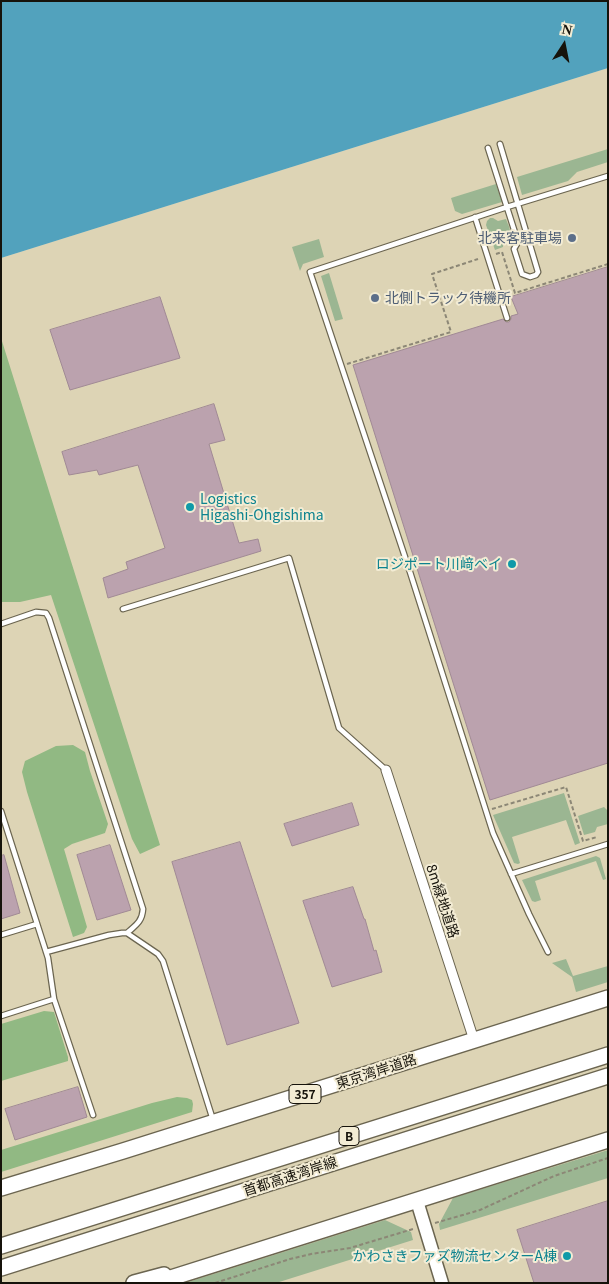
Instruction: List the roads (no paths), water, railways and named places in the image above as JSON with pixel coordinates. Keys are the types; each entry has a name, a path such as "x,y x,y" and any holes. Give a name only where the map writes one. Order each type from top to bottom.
{"highway":[{"name":"東京湾岸道路","path":"4,1188 608,998"},
{"name":"首都高速湾岸線","path":"1,1246 608,1055"},
{"name":"首都高速湾岸線","path":"1,1268 608,1076"},
{"path":"155,1283 608,1140"},
{"path":"134,1283 226,1260"}],"street":[{"name":"8m緑地道路","path":"386,770 474,1040"},
{"path":"416,1201 442,1283"}],"lane":[{"path":"500,144 528,239 538,272 530,277 522,274 514,249 518,242 528,239 541,235"},
{"path":"488,148 518,242"},
{"path":"548,952 493,833 407,562 310,272 475,217 608,176"},
{"path":"475,217 507,318"},
{"path":"124,609 289,558 339,728 386,770"},
{"path":"1,624 36,612 46,613 49,618 143,909 139,922 127,933"},
{"path":"1,811 46,952 54,999 93,1115"},
{"path":"511,874 607,846"},
{"path":"1,935 37,924"},
{"path":"46,952 109,935 127,933 158,954 163,961 214,1122"},
{"path":"1,1016 54,999"}],"water":[{"path":"1,1 608,1 608,68 1,258"}],"place":[{"name":"北来客駐車場","path":"572,238"},
{"name":"北側トラック待機所","path":"375,298"},
{"name":"Logistics Higashi-Ohgishima","path":"190,507"},
{"name":"ロジポート川﨑ベイ","path":"512,564"},
{"name":"かわさきファズ物流センターA棟","path":"567,1256"}]}
